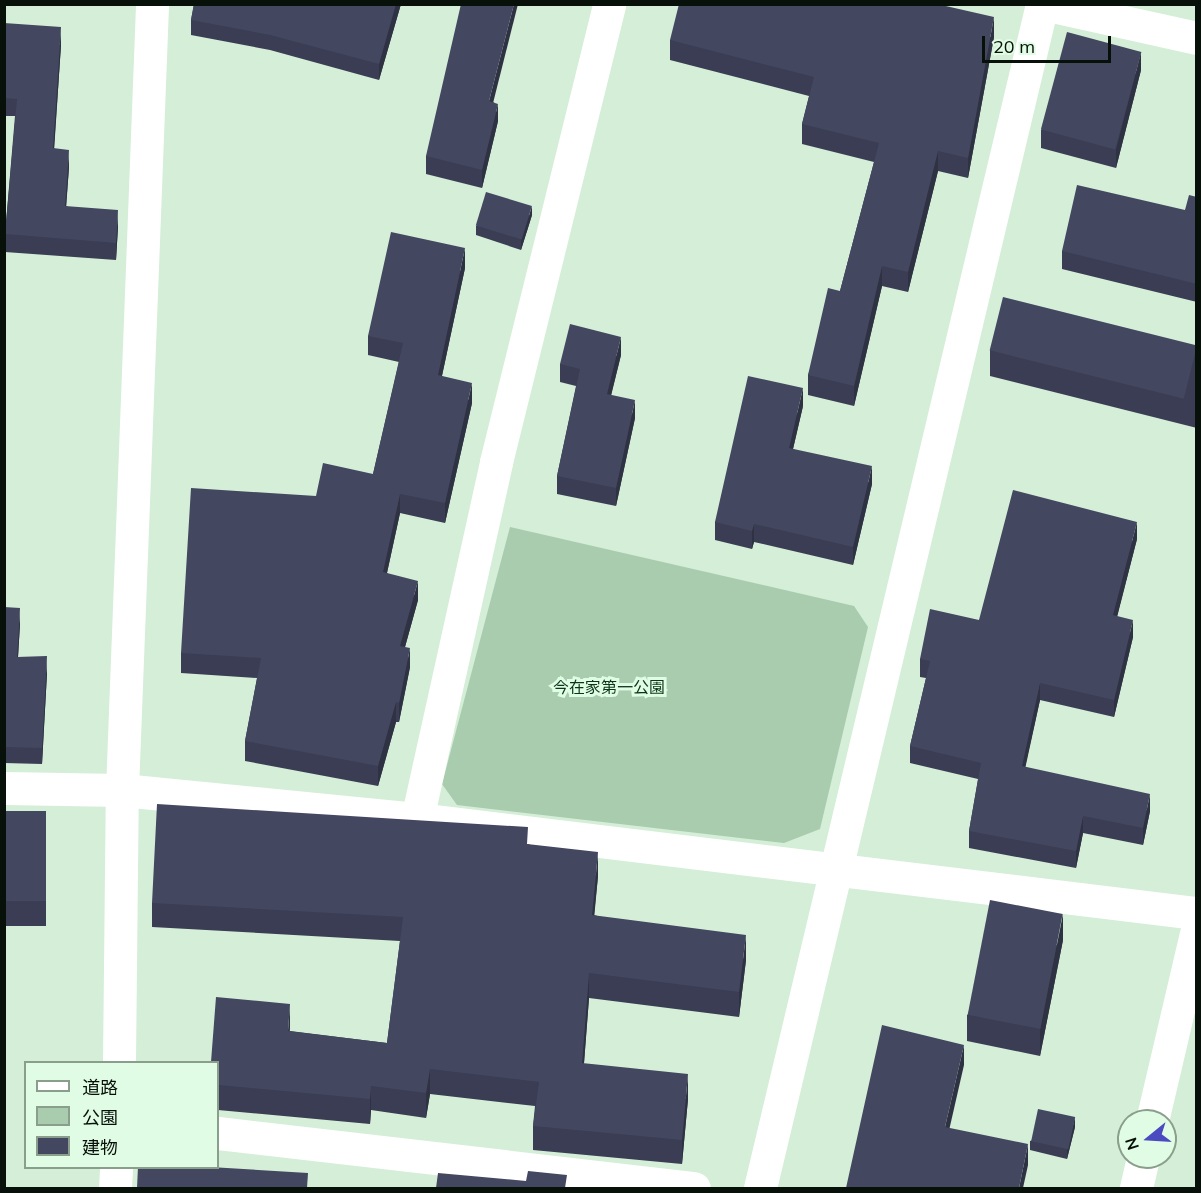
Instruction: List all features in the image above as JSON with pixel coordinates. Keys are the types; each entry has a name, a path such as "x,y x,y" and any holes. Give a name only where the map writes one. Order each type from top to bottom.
{"street":[{"path":"119,1061 122,790 152,4"},
{"path":"417,819 496,462 609,4"},
{"path":"760,1188 1042,4 1197,38"},
{"path":"4,788 122,790 417,819 834,872 1197,913"},
{"path":"1155,1109 1197,934"},
{"path":"219,1133 694,1188"},
{"path":"115,1188 116,1169"},
{"path":"1136,1188 1140,1169"}],"green space":[{"name":"今在家第一公園","path":"510,527 854,606 868,627 820,829 784,843 457,805 442,784"}],"building":[{"path":"194,4 396,4 379,64 270,35 191,20"},
{"path":"461,4 514,4 489,101 498,104 482,170 426,156"},
{"path":"679,4 937,4 994,17 968,158 938,151 908,272 882,266 854,386 808,375 828,288 840,291 879,143 802,124 814,77 670,40"},
{"path":"4,23 61,27 53,148 69,150 65,206 118,210 116,243 5,234 17,99 4,98"},
{"path":"1067,32 1141,52 1115,149 1041,130"},
{"path":"1077,185 1185,210 1189,195 1197,197 1197,284 1062,251"},
{"path":"486,192 532,206 522,240 476,225"},
{"path":"391,232 465,248 438,375 472,383 445,503 400,494 383,572 418,581 400,646 410,648 399,703 396,702 378,766 245,741 261,658 181,653 191,488 316,496 323,463 373,474 403,343 368,336"},
{"path":"1003,297 1196,345 1184,399 990,350"},
{"path":"570,324 621,337 607,394 635,400 616,488 557,476 580,369 560,364"},
{"path":"748,376 803,388 789,448 872,466 853,547 754,524 752,531 715,522"},
{"path":"1013,490 1137,522 1113,615 1133,620 1114,700 1040,683 1022,766 1150,794 1143,828 1083,816 1076,851 969,831 981,763 910,746 930,661 920,659 930,609 979,620"},
{"path":"4,607 20,608 17,657 47,656 42,748 4,747"},
{"path":"157,804 528,827 527,844 598,852 592,915 746,935 739,992 589,973 582,1063 688,1074 682,1140 533,1126 539,1082 430,1069 426,1093 371,1086 370,1099 219,1085 219,1061 211,1061 216,997 290,1004 288,1031 387,1043 403,917 152,903"},
{"path":"4,811 46,811 46,901 4,901"},
{"path":"990,900 1063,914 1040,1029 968,1015"},
{"path":"882,1025 964,1045 945,1127 1028,1144 1019,1188 846,1188"},
{"path":"1038,1109 1075,1117 1068,1149 1031,1141"},
{"path":"219,1168 308,1173 307,1188 137,1188 138,1169"},
{"path":"528,1171 567,1175 565,1188 436,1188 438,1173 526,1181"}]}
